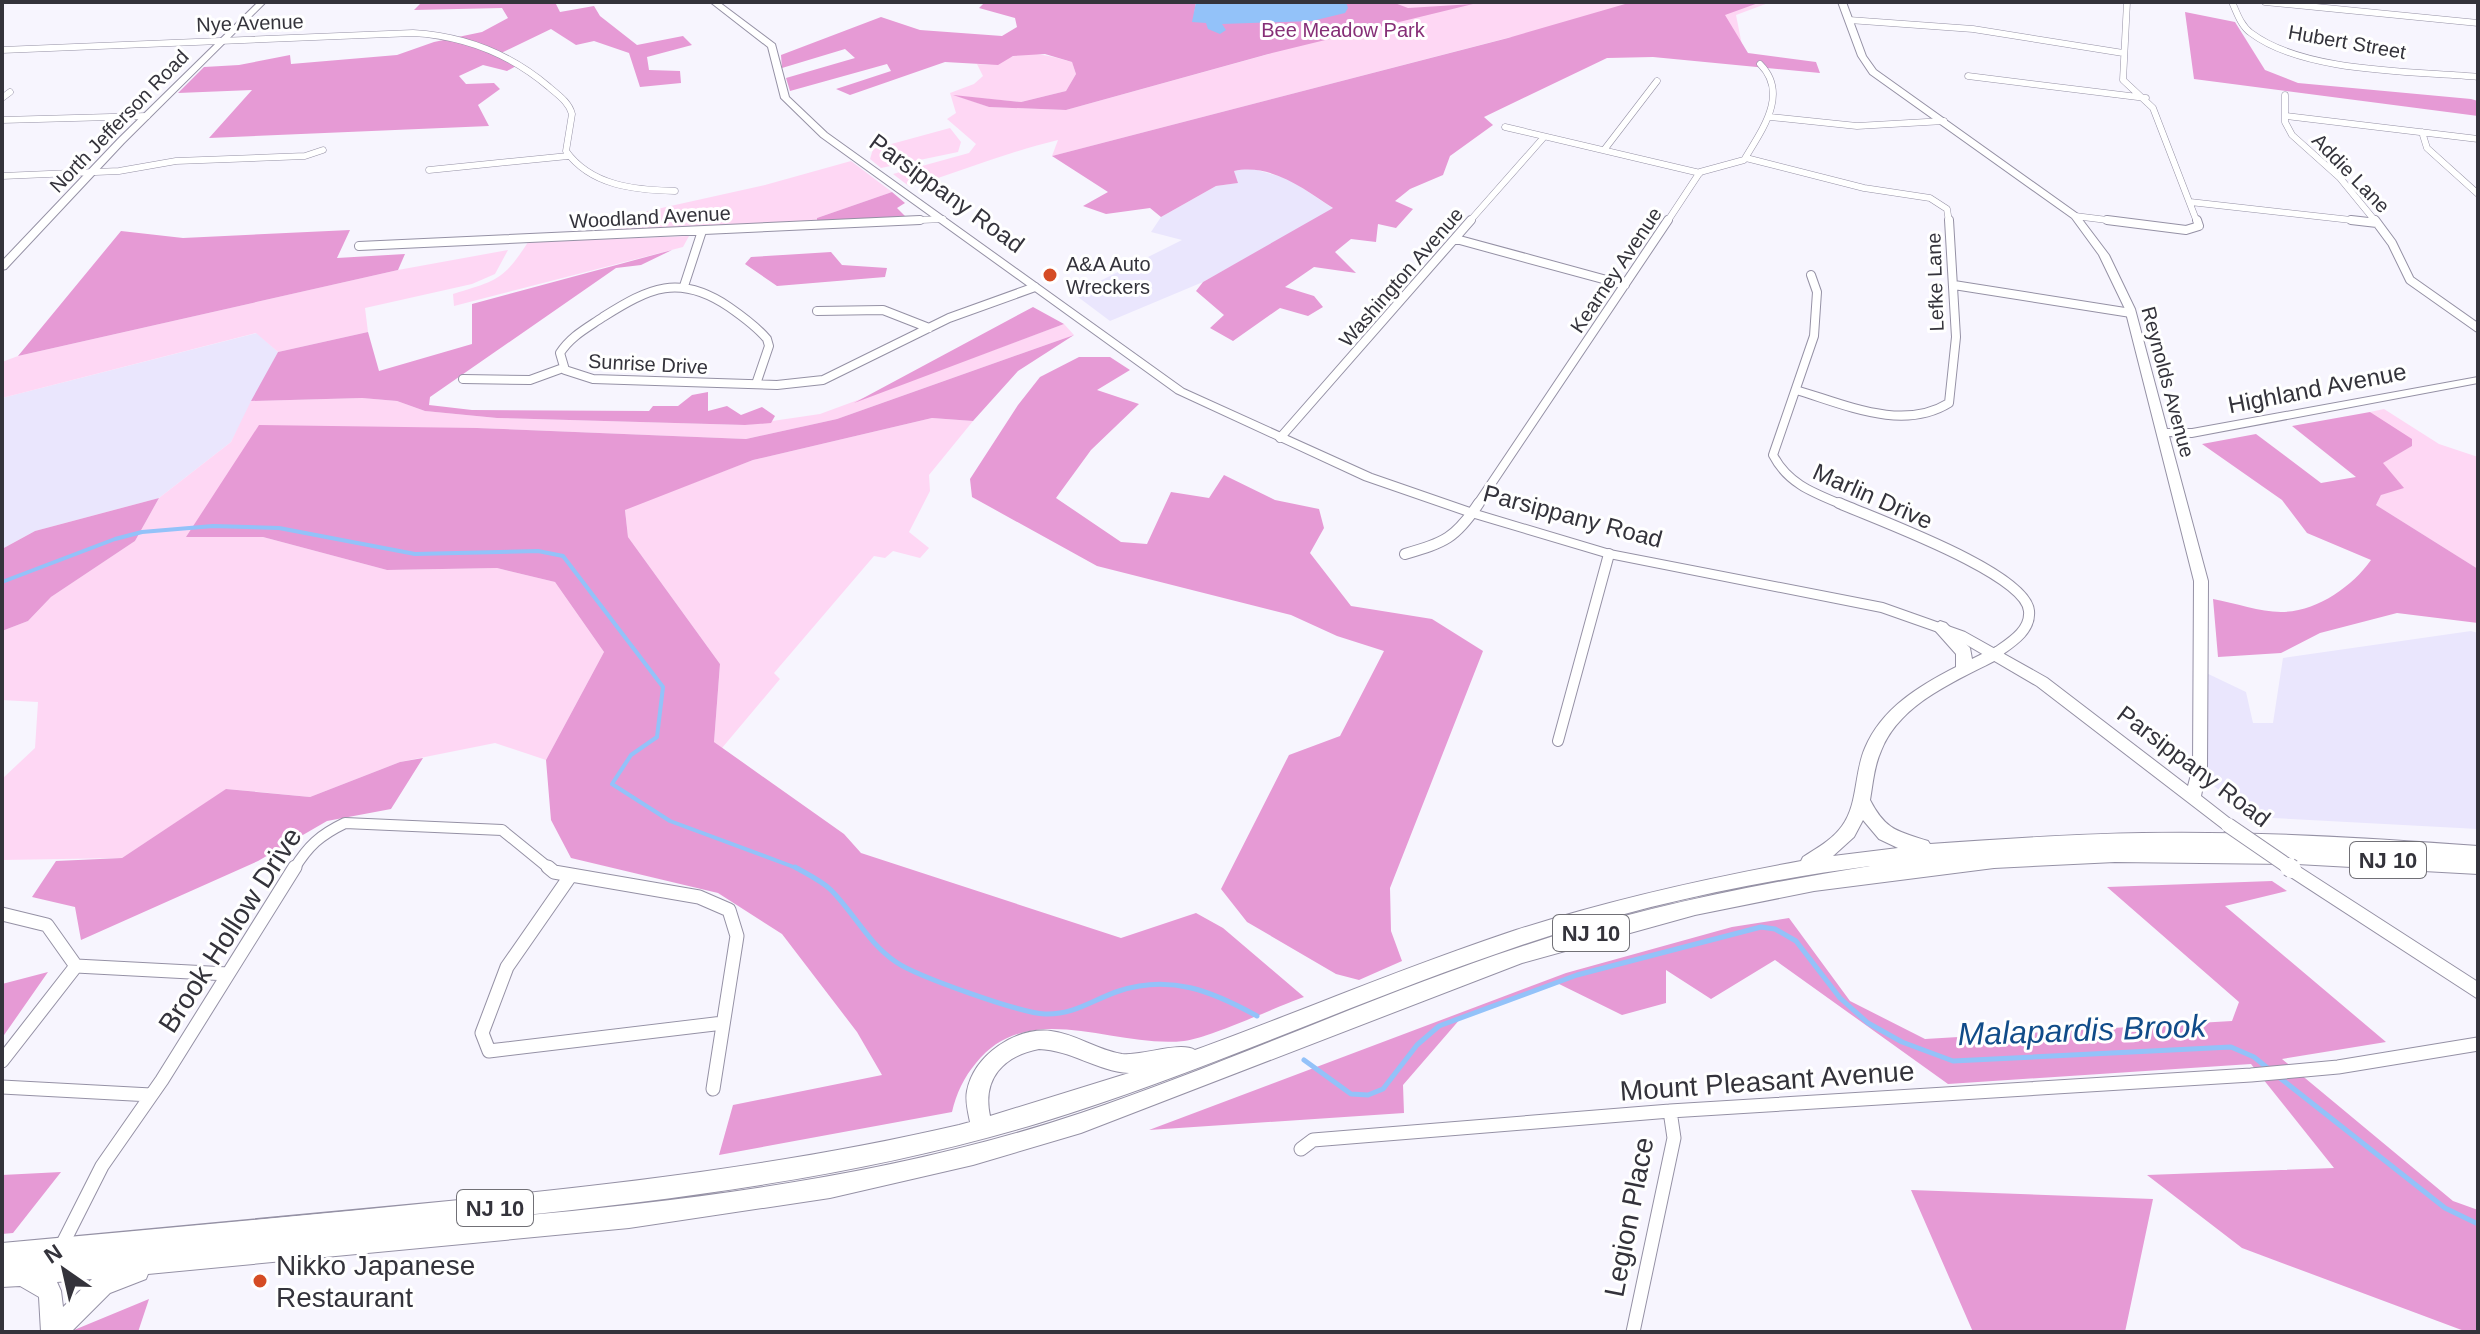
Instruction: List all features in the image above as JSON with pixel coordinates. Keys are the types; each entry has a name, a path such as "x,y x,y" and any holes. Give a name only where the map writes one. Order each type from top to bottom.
{"main road":[{"path":"1940,627 1964,652 1964,671"},
{"path":"1798,868 1842,842 1863,803 1868,762 1884,729 1910,703 1996,653"},
{"path":"1863,803 1875,825 1890,838 1902,844 1949,849"},
{"name":"NJ 10","path":"2,1254 702,1187 793,1173 983,1129 1110,1091 1533,933 1644,900 1798,868 1949,849 2148,841 2304,843 2478,853"},
{"name":"NJ 10","path":"12,1275 643,1216 816,1190 920,1168 1081,1123 1156,1097 1520,955 1655,915 1819,882 1996,860 2136,855 2299,856 2478,866"},
{"path":"983,1129 976,1094 983,1075 1006,1052 1034,1040 1055,1040 1104,1059 1142,1064 1232,1047"},
{"path":"54,1332 102,1285 118,1277 183,1260"},
{"path":"12,1275 50,1291 54,1332"}],"street":[{"name":"North Jefferson Road","path":"2,267 262,2"},
{"name":"Parsippany Road","path":"714,2 772,46 781,91 824,135 1164,381 1368,477 1472,513 1609,554 1858,602 1940,627 1996,653 2042,682 2228,825 2478,991"},
{"name":"Reynolds Avenue","path":"1842,2 1862,56 1873,72 1892,89 1944,121 2075,216 2104,255 2131,313 2201,581 2200,767 2193,798"},
{"path":"2075,216 2192,229 2199,226 2153,108 2146,98 2123,80 2127,2"},
{"name":"Hubert Street","path":"2232,2 2250,32 2289,51 2334,61 2478,77"},
{"path":"2265,2 2478,23"},
{"path":"1849,20 1973,29 2123,53"},
{"name":"Nye Avenue","path":"2,50 425,33 496,49 526,67 571,110 573,122 565,146 568,156"},
{"path":"1505,127 1700,173 1746,158 1770,117 1774,95 1769,73 1760,64"},
{"path":"1968,76 2146,98"},
{"path":"1604,150 1657,81"},
{"path":"2,98 10,92"},
{"name":"Addie Lane","path":"2285,95 2286,116 2292,135 2340,178 2377,223 2392,243 2410,280 2478,328"},
{"path":"2,120 147,116"},
{"path":"2286,116 2478,139"},
{"path":"1770,117 1822,127 1894,126 1944,121"},
{"path":"2422,132 2427,148 2478,194"},
{"name":"Washington Avenue","path":"1280,438 1544,137"},
{"path":"2,176 91,173 176,161 305,156 323,150"},
{"path":"429,170 568,156 580,169 601,179 651,190 675,191"},
{"name":"Lefke Lane","path":"1746,158 1864,188 1941,202 1947,209 1953,240 1952,396 1943,409 1929,415 1904,417 1796,390"},
{"name":"Kearney Avenue","path":"1405,554 1448,541 1472,513 1700,173"},
{"path":"2190,202 2377,223"},
{"name":"Woodland Avenue","path":"359,246 943,219"},
{"path":"702,231 684,286 712,294 763,333 769,346 756,384"},
{"path":"1456,239 1625,285"},
{"name":"Marlin Drive","path":"1811,275 1820,289 1811,348 1774,446 1776,464 1782,473 1812,492 1989,569 2007,580 2027,603 2030,624 2025,633 1996,653"},
{"name":"Sunrise Drive","path":"684,286 659,289 634,298 572,337 560,353 563,368 577,377 593,379 756,384 810,381 837,376 926,326 1032,284"},
{"path":"1954,285 2131,313"},
{"path":"817,311 883,310 926,326"},
{"path":"463,379 530,380 563,368"},
{"name":"Highland Avenue","path":"2163,432 2192,433 2478,380"},
{"path":"1558,741 1609,554"},
{"name":"Brook Hollow Drive","path":"60,1249 102,1166 151,1095 308,846 322,834 345,823 502,830 514,836 533,858 554,872 699,897 729,910 737,936 713,1089"},
{"path":"571,875 507,967 482,1033 483,1043 489,1051 723,1023"},
{"path":"2,914 47,925 76,966"},
{"path":"76,966 228,974"},
{"path":"2,1061 76,966"},
{"name":"Mount Pleasant Avenue","path":"1301,1149 1313,1140 1670,1111 2251,1075 2478,1044"},
{"path":"2,1087 151,1095"},
{"name":"Legion Place","path":"1633,1332 1674,1138 1670,1111"}],"shaded area":[{"path":"1250,168 1289,179 1334,209 1203,282 1110,321 1074,294 1182,240 1151,232 1161,217 1216,186 1237,183 1234,171"},
{"path":"257,333 278,352 231,442 159,498 35,531 2,549 2,398"},
{"path":"2471,631 2478,633 2478,829 2255,817 2195,772 2200,670 2246,692 2253,723 2273,723 2283,658"}],"green space":[{"path":"422,2 555,2 560,12 594,6 600,16 637,45 683,36 692,45 647,57 649,70 680,71 681,83 640,87 629,53 594,41 576,45 551,29 499,54 518,65 507,71 483,65 459,76 466,84 494,83 500,89 478,105 489,126 209,138 252,90 178,93 204,67 239,65 290,55 291,64 397,55 434,42 482,32 508,18 502,8 414,10"},
{"name":"Bee Meadow Park","path":"985,2 1196,2 1193,22 1312,21 1346,2 1392,2 1408,8 1473,4 1272,53 1066,110 989,107 953,95 1021,102 1066,91 1076,74 1072,62 1045,54 1013,56 998,65 945,62 850,95 836,89 891,71 887,64 790,91 786,78 855,58 845,49 782,68 781,55 881,17 920,30 1002,36 1017,27 1015,18 979,8"},
{"name":"Bee Meadow Park","path":"1147,2 1771,2 1736,15 1744,55 1511,37 1052,156 1058,140 910,187 893,174 969,153 976,144 947,119 956,113 950,93 974,84 983,76 977,64 994,64 1028,54 1072,62 1076,74 1066,91 1021,102 958,96 989,107 1066,110 1269,54"},
{"path":"1632,2 1761,2 1725,15 1748,53 1816,62 1820,73 1653,57 1607,58 1484,117 1493,125 1450,156 1443,175 1410,189 1395,201 1413,209 1396,228 1378,224 1376,242 1351,239 1335,252 1356,273 1314,267 1285,287 1314,296 1323,307 1308,316 1280,308 1233,341 1210,328 1224,315 1196,291 1203,282 1333,208 1286,179 1248,170 1234,171 1238,183 1216,186 1161,217 1150,208 1106,214 1083,206 1108,192 1052,156 1508,38"},
{"path":"2185,12 2235,22 2265,70 2298,83 2471,99 2478,101 2478,116 2194,79"},
{"path":"950,128 961,142 958,152 881,168 870,159 873,149"},
{"path":"851,161 892,192 817,218 817,224 614,230 630,215 765,185"},
{"path":"892,192 905,203 897,208 907,218 817,224 817,218"},
{"path":"350,230 337,258 405,254 398,270 18,356 121,231 183,238"},
{"path":"689,236 683,247 454,306 453,294 498,277 528,242"},
{"path":"508,250 495,274 472,284 365,308 368,332 278,352 256,333 2,398 2,362 18,356 398,270"},
{"path":"672,250 641,265 616,268 430,397 429,405 472,410 649,411 653,406 678,406 692,395 708,392 708,411 727,406 741,415 762,407 775,416 771,423 745,425 497,418 425,411 397,401 362,398 251,401 278,352 368,332 379,371 472,344 472,304"},
{"path":"831,252 842,265 887,268 885,277 777,286 745,264 751,257"},
{"path":"1033,307 1064,324 854,403"},
{"path":"1064,324 1074,335 837,419 746,439 477,428 186,537 263,537 387,570 497,568 555,582 604,652 546,760 495,743 400,762 310,797 227,789 122,858 2,860 2,779 35,748 38,702 2,700 2,631 28,621 51,597 135,541 159,498 231,442 251,401 362,398 397,401 425,411 497,418 745,425 820,414"},
{"path":"1074,335 1018,371 973,421 932,418 753,460 625,510 628,537 720,664 714,742 844,834 861,853 1121,938 1196,913 1223,928 1304,997 1184,1041 1157,1042 1074,1030 1047,1029 1021,1033 997,1043 976,1063 961,1086 952,1112 719,1155 733,1105 882,1075 857,1032 782,934 718,893 571,858 551,820 546,760 604,652 555,582 497,568 387,570 263,537 186,537 259,425 477,428 746,439 837,419"},
{"path":"1079,357 1110,357 1130,370 1097,390 1139,404 1091,450 1056,498 1121,542 1147,544 1171,492 1209,498 1224,475 1275,500 1319,509 1324,528 1310,553 1351,606 1432,619 1483,651 1390,888 1391,931 1402,961 1359,980 1336,974 1247,922 1221,889 1289,755 1340,736 1384,651 1337,636 1291,615 1097,566 972,497 970,479 1018,405 1040,377"},
{"path":"2384,409 2439,444 2478,457 2478,569 2376,505 2381,495 2382,463 2412,446 2370,412"},
{"path":"2370,412 2412,439 2412,446 2383,463 2404,488 2381,495 2376,505 2478,569 2478,623 2397,613 2320,633 2281,653 2218,657 2213,599 2273,612 2307,608 2332,596 2354,580 2371,560 2307,533 2282,500 2202,444 2256,434 2321,483 2356,477 2292,426"},
{"path":"932,418 973,421 929,475 930,491 909,532 929,548 920,558 893,551 885,558 874,556 774,673 780,679 722,748 714,742 720,664 628,537 625,509 753,460"},
{"path":"159,498 135,541 51,597 28,621 2,631 2,549 35,531"},
{"path":"423,758 391,809 327,821 258,861 81,940 75,907 32,897 56,861 122,858 226,789 310,797 400,762"},
{"path":"2272,881 2287,891 2225,906 2386,1042 2282,1059 2453,1201 2478,1210 2478,1332 2467,1332 2242,1248 2147,1175 2334,1168 2251,1064 1948,1084 1775,960 1711,999 1666,970 1666,1003 1622,1015 1555,982 1461,1018 1403,1085 1404,1113 1149,1130 1566,973 1732,927 1789,918 1850,1001 1925,1039 2232,1021 2239,1002 2107,887"},
{"path":"48,972 2,1038 2,984"},
{"path":"61,1172 13,1233 2,1234 2,1175"},
{"path":"1911,1190 2153,1199 2125,1332 1973,1332"},
{"path":"149,1299 138,1332 73,1332 74,1330"}],"water":[{"path":"1196,2 1346,2 1348,8 1345,13 1312,21 1222,24 1226,30 1220,34 1208,29 1206,23 1192,22"}],"waterway":[{"name":"Malapardis Brook","path":"2,582 115,539 142,532 213,526 279,528 415,554 538,551 563,556 663,687 657,737 631,755 612,784 670,821 797,868"},
{"name":"Malapardis Brook","path":"797,868 831,890 877,946 896,962 924,976 992,1001 1032,1012 1056,1014 1119,991 1156,984 1207,993 1257,1016"},
{"name":"Malapardis Brook","path":"1304,1060 1351,1094 1368,1095 1383,1089 1417,1045 1439,1026 1577,975 1761,927 1775,929 1796,941 1840,998 1868,1023 1902,1042 1953,1061 2231,1047 2254,1057 2270,1070"},
{"name":"Malapardis Brook","path":"2280,1078 2445,1208 2478,1224"}],"place":[{"name":"A&A Auto Wreckers","path":"1050,275"},
{"name":"Nikko Japanese Restaurant","path":"260,1281"}]}
